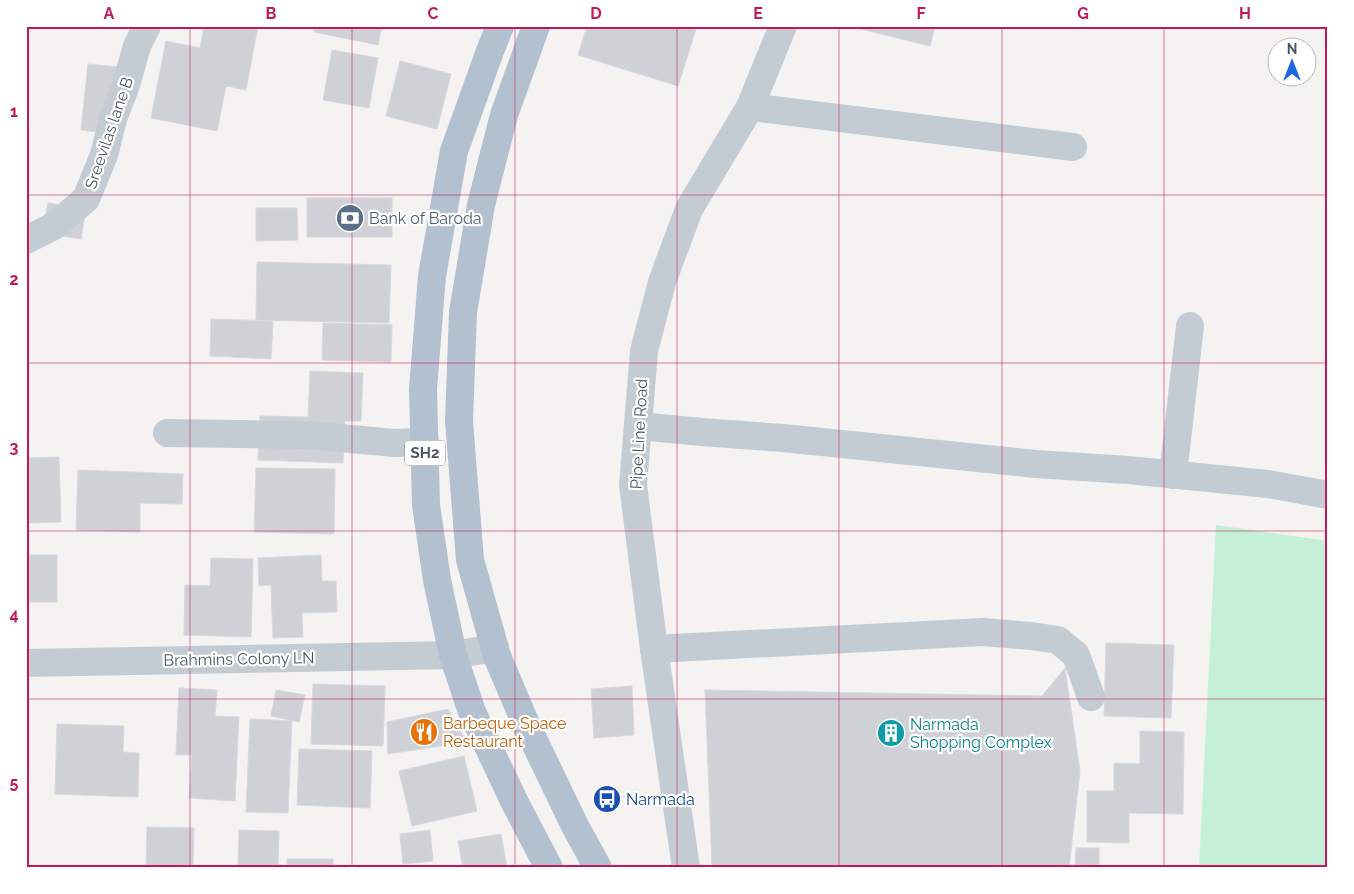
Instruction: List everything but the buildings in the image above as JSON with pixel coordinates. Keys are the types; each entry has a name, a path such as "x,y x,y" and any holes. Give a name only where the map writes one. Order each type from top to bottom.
{"main road":[{"name":"SH2","path":"500,26 454,151 432,276 423,389 426,505 437,580 452,655 472,712 514,801 549,868"},
{"path":"536,26 504,116 481,205 463,312 459,421 470,560 497,656 525,722 575,826 598,868"}],"street":[{"name":"Sreevilas lane B","path":"26,240 54,226 86,199 104,155 113,119 126,85 136,46 147,26"},
{"name":"Pipe Line Road","path":"686,868 654,649 633,485 644,351 662,282 689,209 750,107 783,26"},
{"path":"750,107 1073,147"},
{"path":"1173,475 1190,326"},
{"path":"638,426 1268,484 1328,496"},
{"path":"167,434 307,435 395,443 424,442"},
{"path":"654,649 983,632 1031,636 1058,640 1076,655 1091,697"},
{"name":"Brahmins Colony LN","path":"26,663 452,655 495,648"}],"green space":[{"path":"1216,525 1328,541 1328,868 1199,868"}],"place":[{"name":"Bank of Baroda","path":"350,218"},
{"name":"Barbeque Space Restaurant","path":"424,732"},
{"name":"Narmada Shopping Complex","path":"891,733"},
{"name":"Narmada","path":"607,799"}]}
